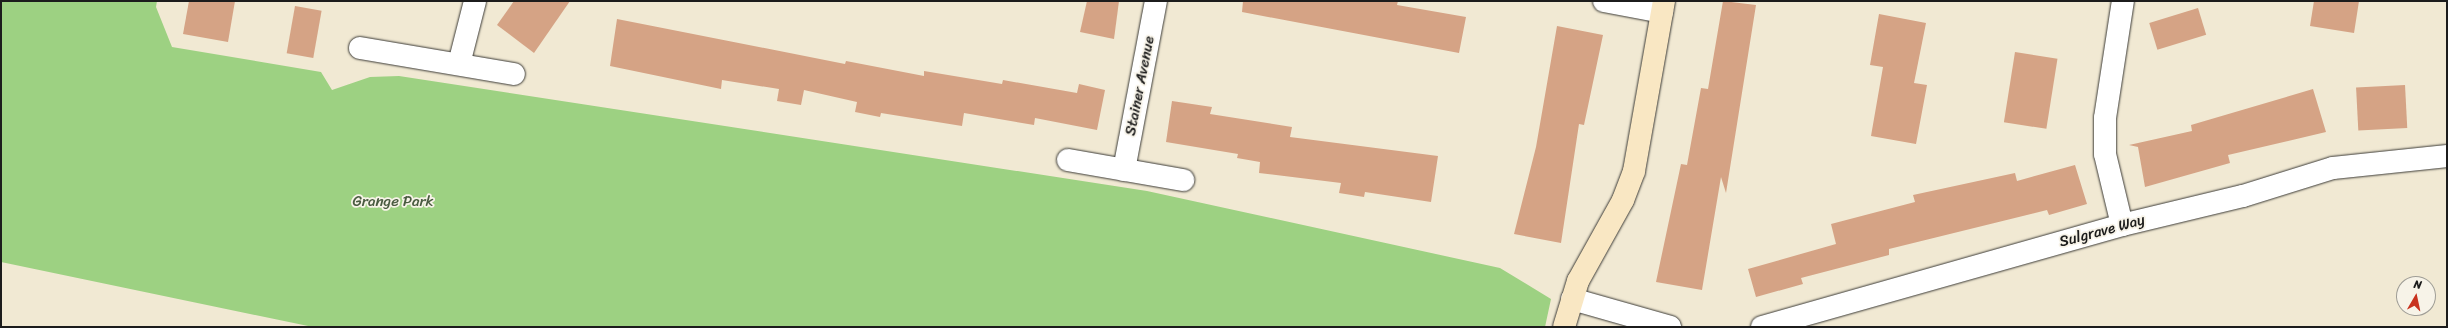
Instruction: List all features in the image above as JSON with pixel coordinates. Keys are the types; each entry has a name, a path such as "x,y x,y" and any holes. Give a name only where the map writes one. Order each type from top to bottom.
{"main road":[{"path":"1564,327 1572,299 1593,250 1623,200 1634,171 1663,6"}],"street":[{"path":"459,64 475,1"},
{"name":"Stainer Avenue","path":"1124,170 1156,1"},
{"path":"1604,1 1663,6"},
{"path":"2122,225 2105,154 2105,118 2123,1"},
{"path":"360,48 514,74"},
{"name":"Sulgrave Way","path":"1762,327 2122,225 2243,196 2333,168 2447,156"},
{"path":"1068,160 1183,180"},
{"path":"1572,299 1670,327"}],"green space":[{"name":"Grange Park","path":"1,1 157,1 156,7 172,47 321,72 332,90 370,77 399,76 1147,191 1500,268 1551,299 1545,327 313,327 1,262"}],"building":[{"path":"189,1 235,1 228,42 183,34"},
{"path":"514,1 570,1 534,53 497,25"},
{"path":"1087,1 1119,1 1114,39 1080,32"},
{"path":"1243,1 1398,1 1397,5 1466,17 1459,53 1242,12"},
{"path":"1723,1 1756,5 1726,193 1721,177 1702,290 1656,282 1681,164 1687,165 1701,88 1708,89"},
{"path":"2314,1 2359,1 2354,33 2310,26"},
{"path":"295,6 322,11 313,58 287,53"},
{"path":"2198,8 2206,35 2157,50 2149,23"},
{"path":"1879,14 1926,23 1914,83 1927,85 1916,144 1871,136 1883,67 1870,65"},
{"path":"617,19 845,64 846,61 924,76 924,71 1002,84 1003,80 1077,93 1079,84 1105,90 1097,130 1035,118 1034,125 964,113 962,126 881,113 880,117 855,112 857,102 804,90 801,105 777,101 779,89 722,80 721,89 610,66"},
{"path":"1557,26 1603,35 1584,125 1579,124 1561,243 1514,234 1536,147"},
{"path":"2015,52 2057,59 2046,129 2004,122"},
{"path":"2405,85 2407,128 2358,131 2356,88"},
{"path":"2313,89 2326,132 2228,155 2230,163 2145,187 2138,147 2129,145 2192,131 2191,125"},
{"path":"1172,101 1212,107 1210,114 1292,127 1290,137 1438,156 1431,202 1365,192 1364,197 1339,193 1341,183 1259,173 1260,162 1237,158 1238,154 1166,142"},
{"path":"2075,165 2087,204 2049,215 2047,210 1889,249 1889,255 1801,278 1803,284 1756,297 1748,269 1836,244 1831,224 1915,202 1913,195 2015,173 2017,181"}]}
